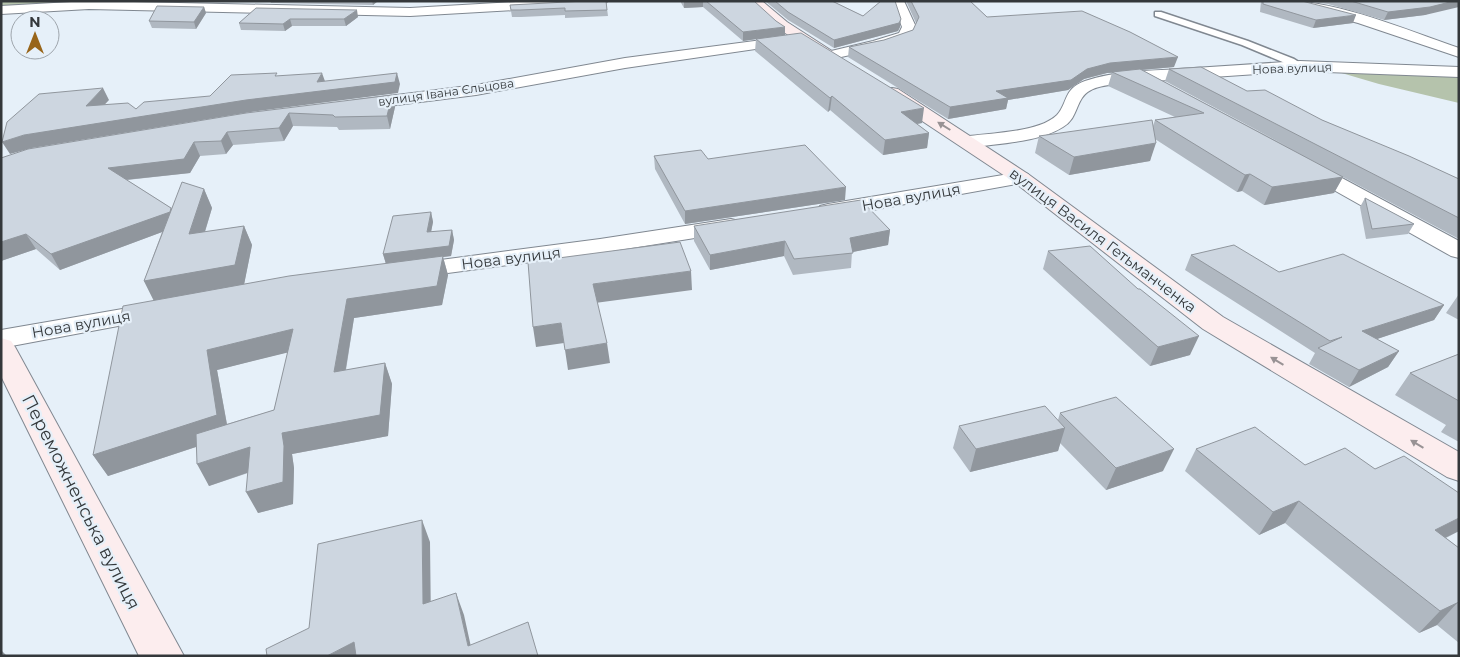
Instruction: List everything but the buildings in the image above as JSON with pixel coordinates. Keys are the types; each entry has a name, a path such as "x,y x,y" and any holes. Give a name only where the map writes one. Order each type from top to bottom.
{"street":[{"path":"1,10 90,5 410,12 602,1"},
{"name":"вулиця Василя Гетьманченка","path":"754,1 782,25 803,39 832,55 969,142 1021,178 1213,323 1459,468"},
{"path":"832,55 863,49 905,36 909,27 898,1"},
{"path":"1290,1 1363,20 1459,53"},
{"name":"вулиця Івана Єльцова","path":"339,108 476,90 624,63 803,39"},
{"name":"Нова вулиця","path":"969,142 1032,132 1055,125 1066,118 1077,92 1088,86 1139,76 1300,66 1459,72"},
{"path":"1139,76 1172,94"},
{"path":"1290,157 1459,251"},
{"name":"Нова вулиця","path":"804,215 1021,178"},
{"name":"Нова вулиця","path":"387,274 600,246 756,222"},
{"name":"Нова вулиця","path":"1,338 174,308"},
{"name":"Переможненська вулиця","path":"1,347 154,653"}],"lane":[{"path":"1158,14 1245,43 1300,66"}],"green space":[{"path":"1,1 80,1 1,8"},
{"path":"80,1 158,1 157,3"},
{"path":"1328,69 1459,75 1459,103 1379,84"}]}
